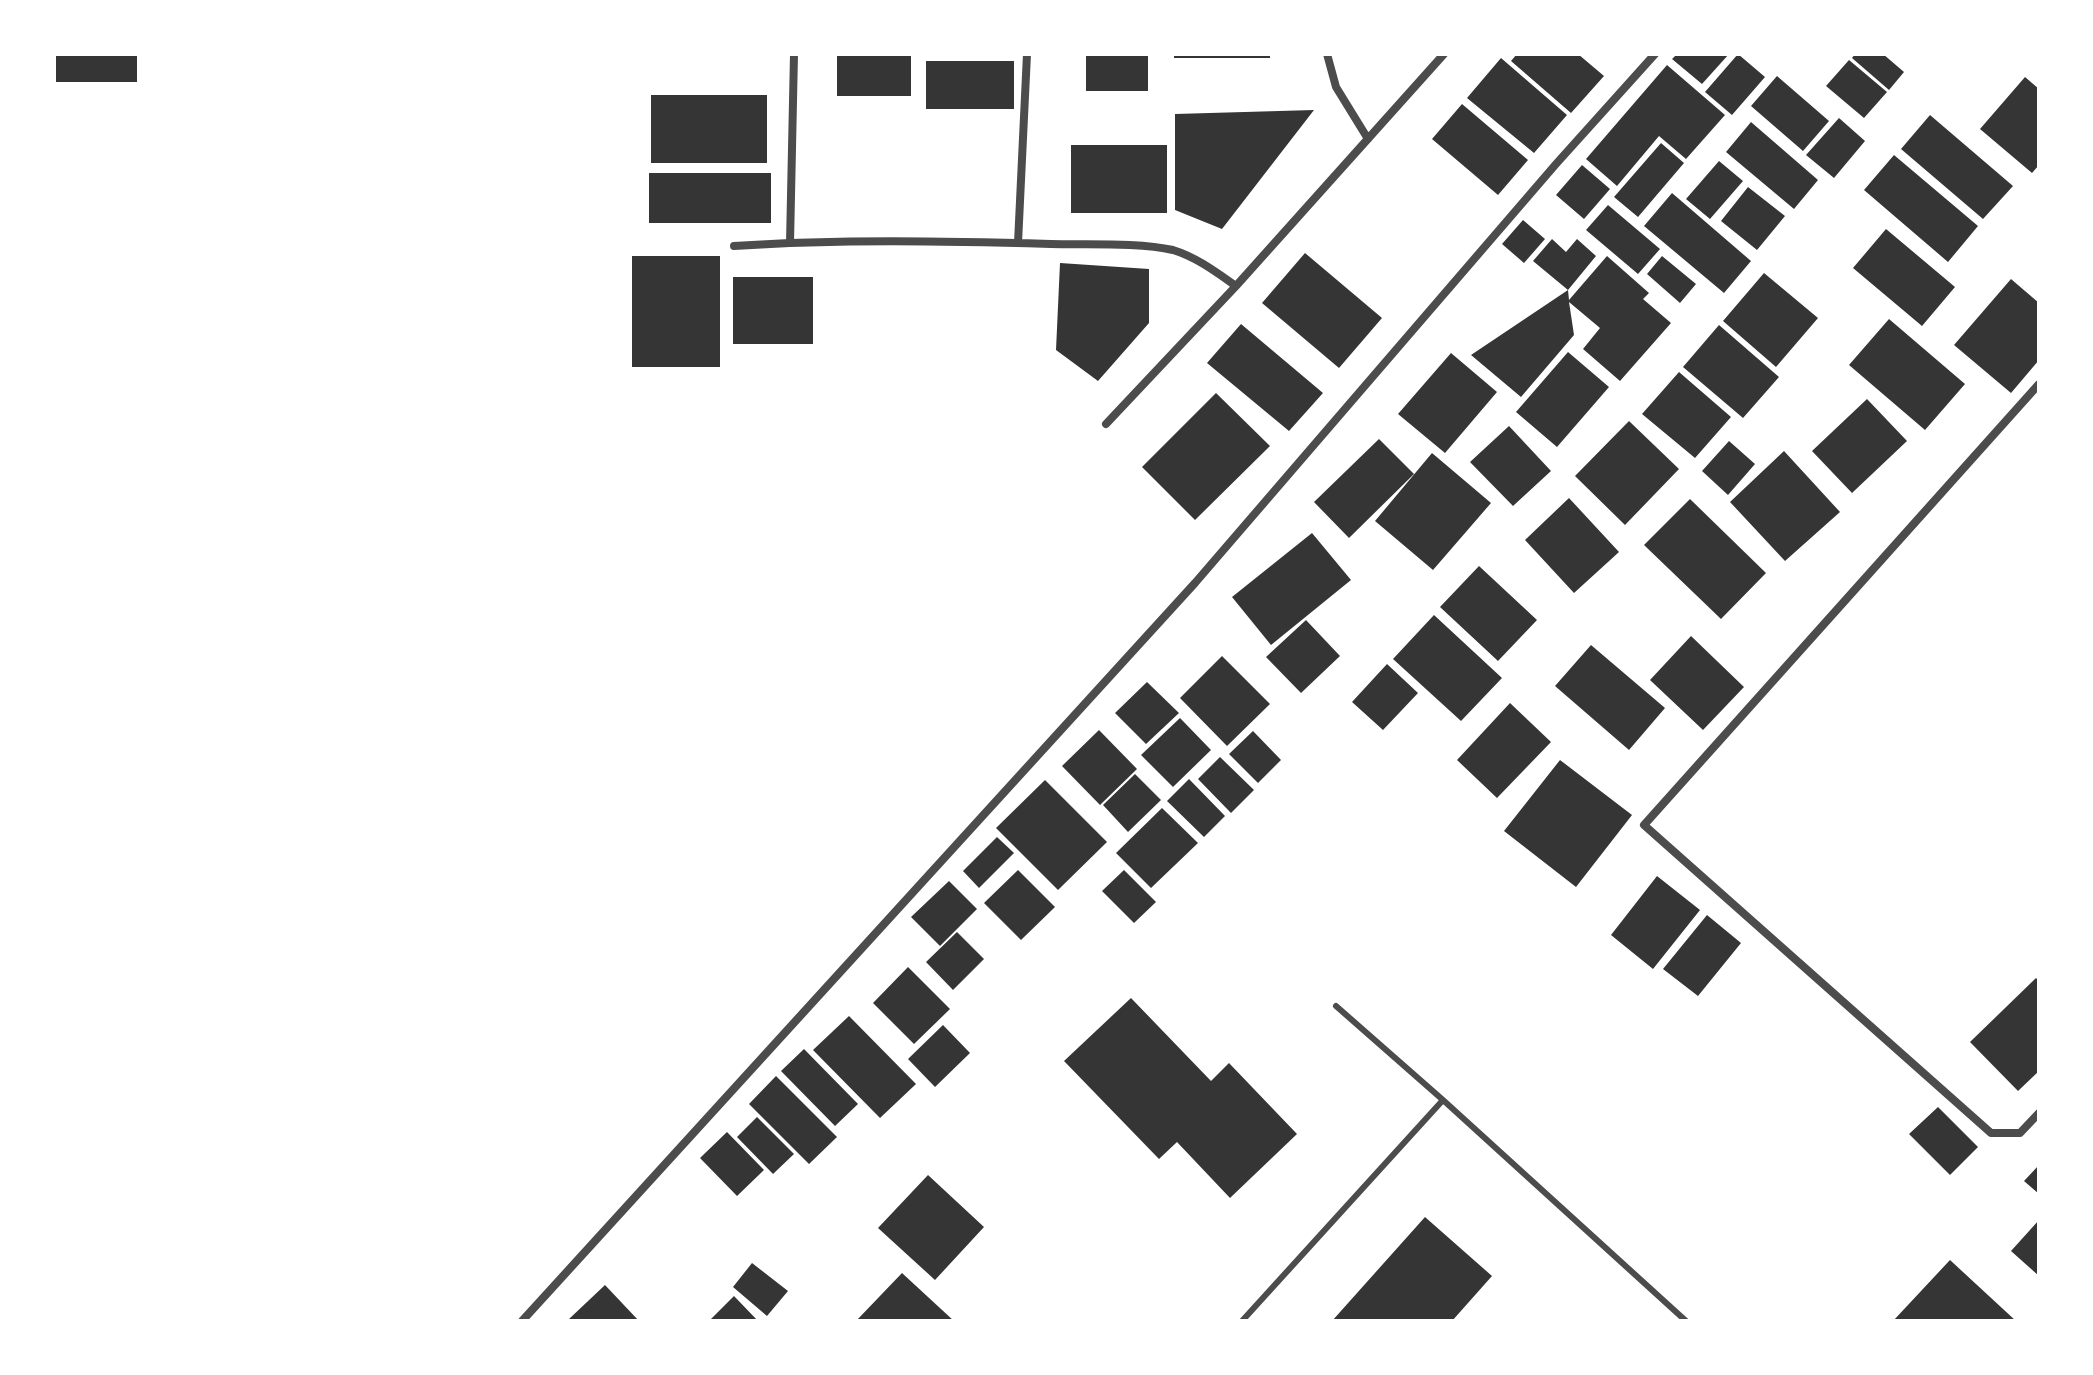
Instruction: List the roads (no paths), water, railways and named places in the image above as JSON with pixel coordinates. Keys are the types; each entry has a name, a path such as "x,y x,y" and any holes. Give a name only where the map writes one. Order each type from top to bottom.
{"street":[{"path":"790,243 794,54"},
{"path":"1018,243 1027,54"},
{"path":"1327,54 1336,87 1368,139"},
{"path":"1106,424 1236,286 1444,54"},
{"path":"522,1321 1195,583 1556,164 1655,54"},
{"path":"734,246 790,243 1143,246 1172,250 1200,261 1236,286"},
{"path":"2039,384 1644,825 1991,1133 2020,1133 2039,1113"}],"lane":[{"path":"1336,1006 1686,1321"},
{"path":"1242,1321 1443,1100"}]}
